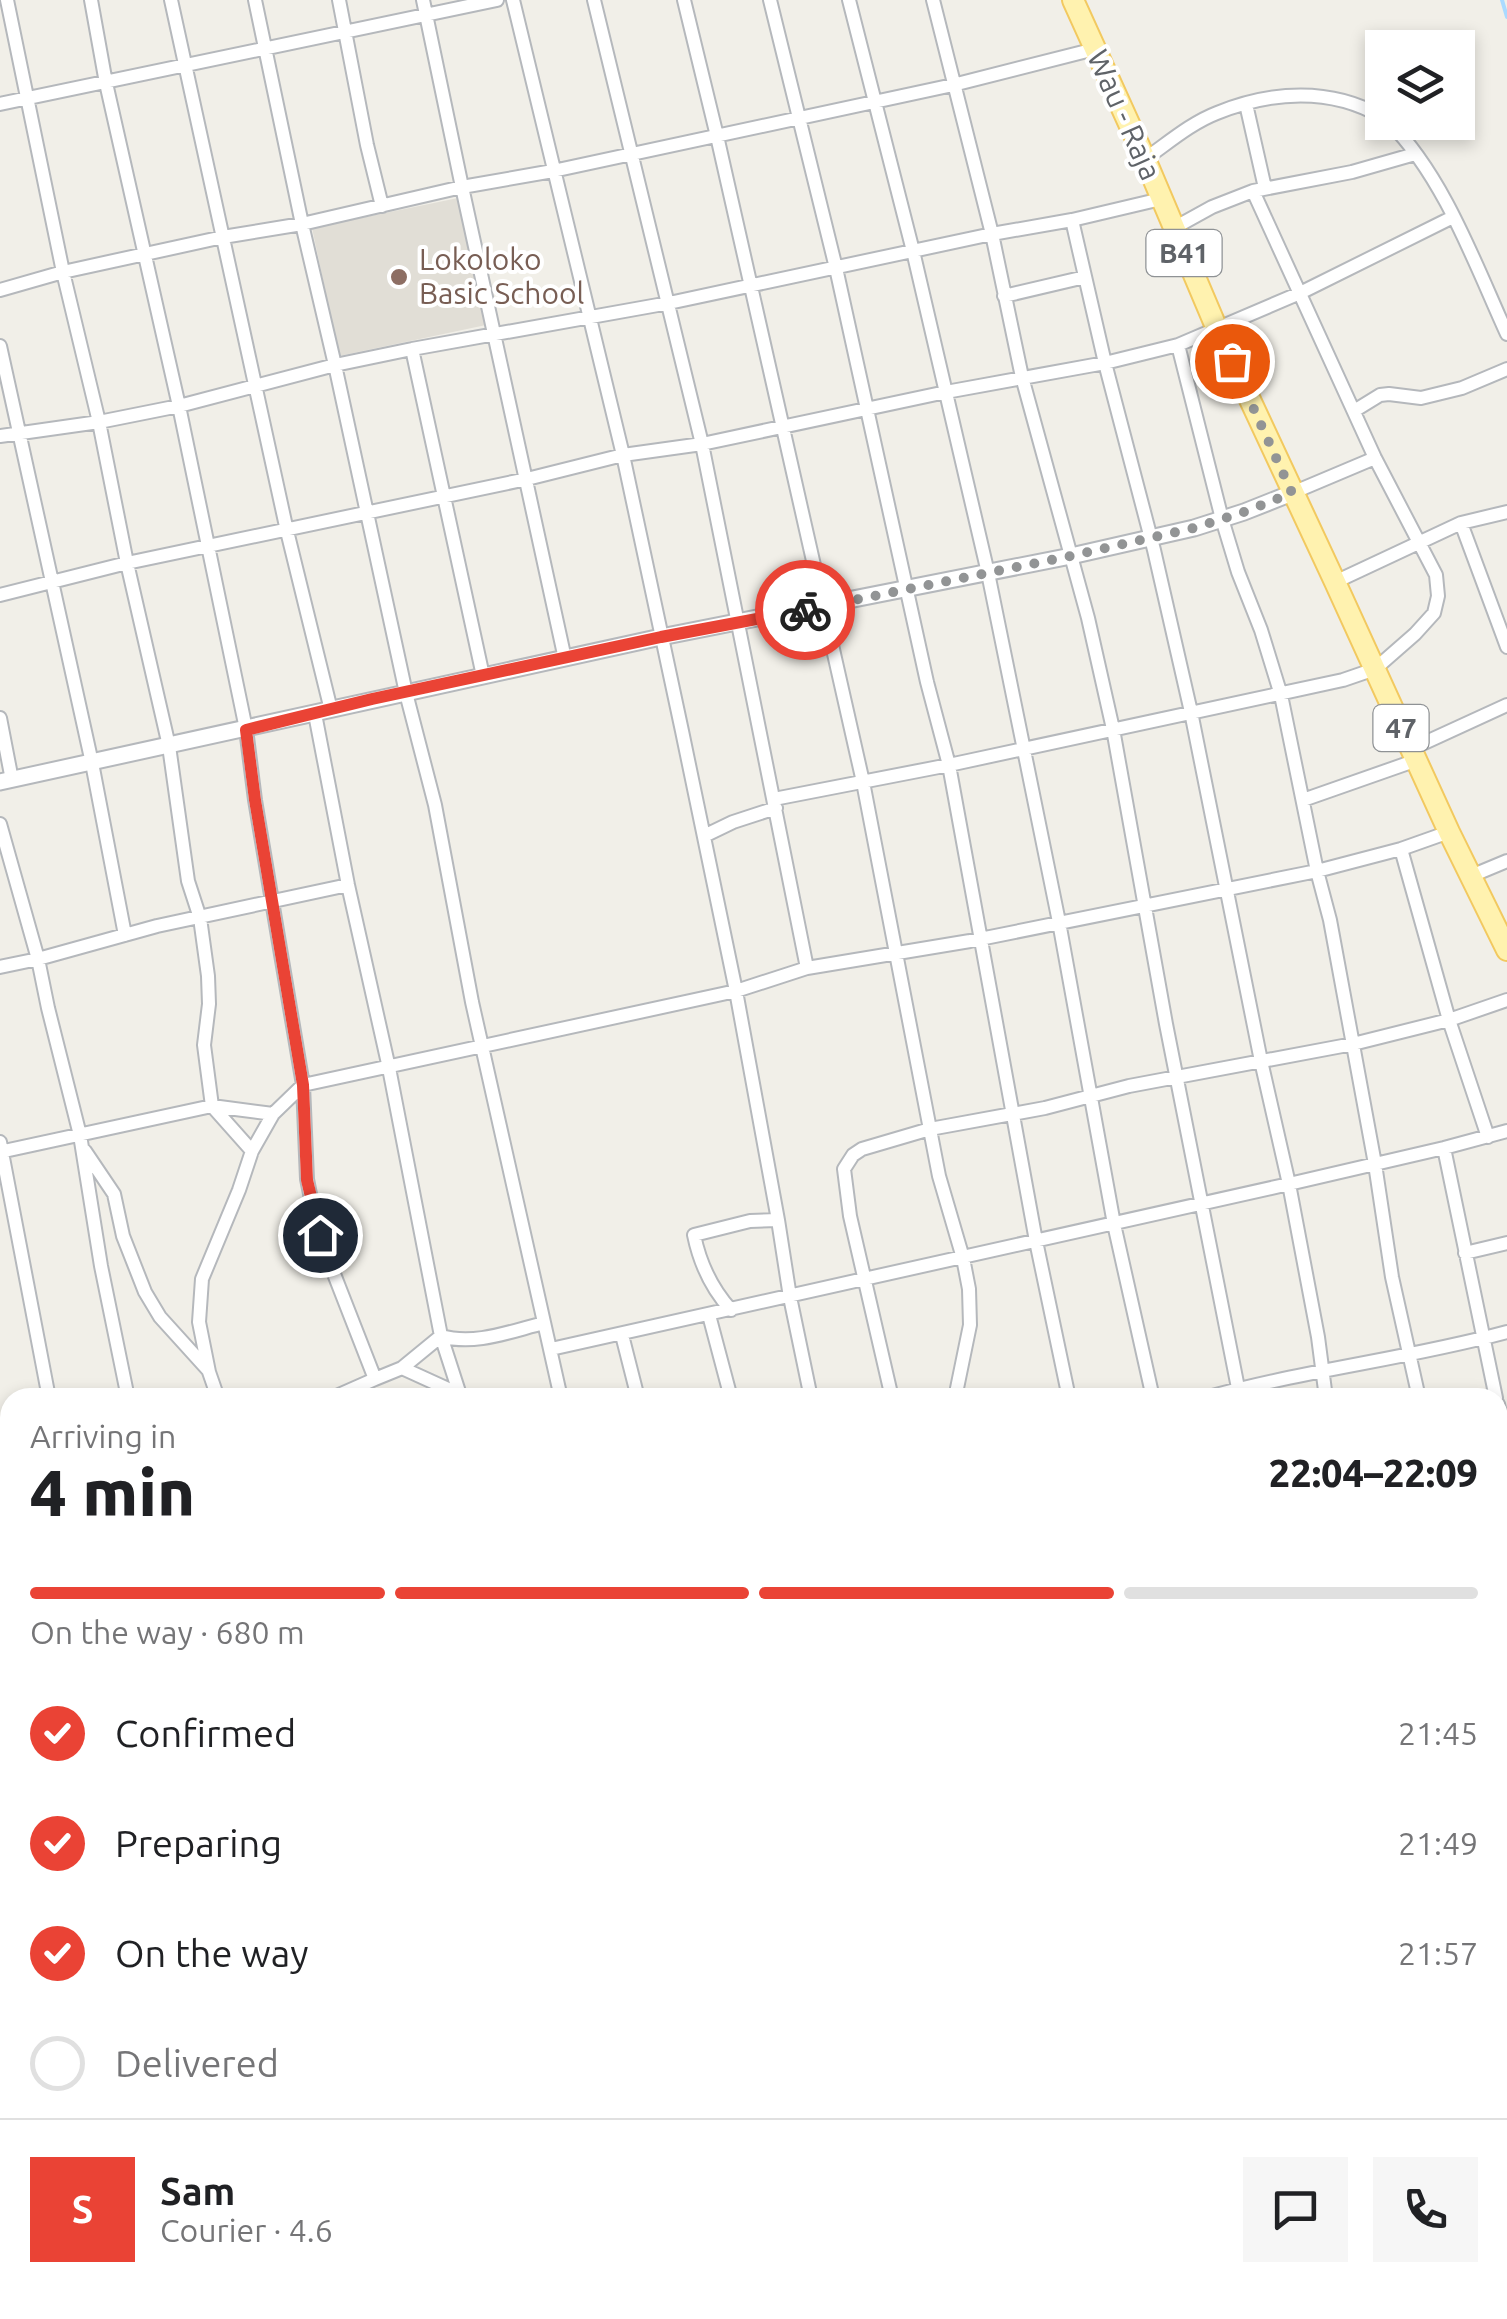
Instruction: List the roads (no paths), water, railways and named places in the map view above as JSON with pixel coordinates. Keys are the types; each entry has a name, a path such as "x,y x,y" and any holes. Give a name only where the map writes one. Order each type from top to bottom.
{"main road":[{"name":"Wau - Raja","path":"1073,0 1295,499"},
{"name":"47","path":"1295,499 1507,950"}],"street":[{"path":"7,0 169,746 188,881 200,918 209,1004 204,1045 212,1106 252,1151"},
{"path":"91,0 246,730 303,1085 307,1180 314,1214 368,1387 402,1368 441,1336"},
{"path":"171,0 287,532 323,712 348,884 389,1068 441,1336 457,1388"},
{"path":"256,0 406,693 435,806 482,1047 558,1388"},
{"path":"338,0 382,206"},
{"path":"0,104 345,32 425,7 497,0"},
{"path":"513,0 623,455 736,991 809,1388"},
{"path":"594,0 702,444 807,968"},
{"path":"684,0 864,782 939,1176 963,1258 970,1325 957,1388"},
{"path":"770,0 836,268 927,682 949,765 1066,1388"},
{"path":"849,0 913,251 988,574 1059,922 1114,1224 1151,1388"},
{"path":"934,0 992,234 1022,377 1114,729 1176,1076 1238,1388"},
{"path":"425,7 565,659"},
{"path":"0,290 223,237 302,224 954,85 1095,49"},
{"path":"1146,159 1216,113 1276,96 1306,94 1365,108"},
{"path":"704,836 775,803 1343,680 1375,669 1434,613 1438,596 1436,575 1375,458 1300,294 1259,189 1246,104"},
{"path":"1404,140 1453,217 1507,334"},
{"path":"1174,228 1212,207 1259,189 1352,172 1415,154"},
{"path":"0,436 179,406 335,364 669,303 1161,199"},
{"path":"0,595 127,563 527,480 623,455 702,444 1178,346 1300,294 1453,217"},
{"path":"1072,220 1191,712 1289,1184 1325,1388"},
{"path":"1004,296 1085,276"},
{"path":"0,346 92,763 124,935"},
{"path":"1178,346 1222,519 1281,695 1316,871 1330,920 1385,1237 1416,1388"},
{"path":"412,349 483,676"},
{"path":"1354,411 1380,395 1421,398 1462,388 1507,369"},
{"path":"0,718 6,781 661,637 1071,556 1295,499 1375,458"},
{"path":"1336,582 1461,523 1507,512"},
{"path":"1461,523 1507,648"},
{"path":"1303,800 1414,754 1507,704"},
{"path":"0,824 38,959 81,1141 126,1388"},
{"path":"215,1388 200,1322 202,1279 252,1151 273,1114 303,1085 736,991 807,968 980,939 1316,871 1402,849 1449,832"},
{"path":"1402,849 1449,1020 1488,1137"},
{"path":"1471,876 1507,861"},
{"path":"0,967 348,884"},
{"path":"890,1388 850,1216 844,1170 862,1149 930,1129 1014,1114 1176,1076 1354,1044 1449,1020 1507,1000"},
{"path":"48,1388 1,1149 81,1141 212,1106 273,1114"},
{"path":"551,1349 1202,1204 1507,1130"},
{"path":"81,1141 114,1194 122,1236 145,1292 160,1317 210,1372"},
{"path":"1444,1148 1494,1388"},
{"path":"731,1310 707,1277 694,1235 778,1220"},
{"path":"1465,1253 1507,1243"},
{"path":"710,1316 728,1388"},
{"path":"441,1336 467,1340 544,1323"},
{"path":"1254,1388 1289,1376 1408,1356 1507,1332"},
{"path":"622,1335 635,1388"},
{"path":"402,1368 443,1388"}],"waterway":[{"path":"1502,0 1507,17"}],"place":[{"name":"Lokoloko Basic School","path":"399,277"}]}
